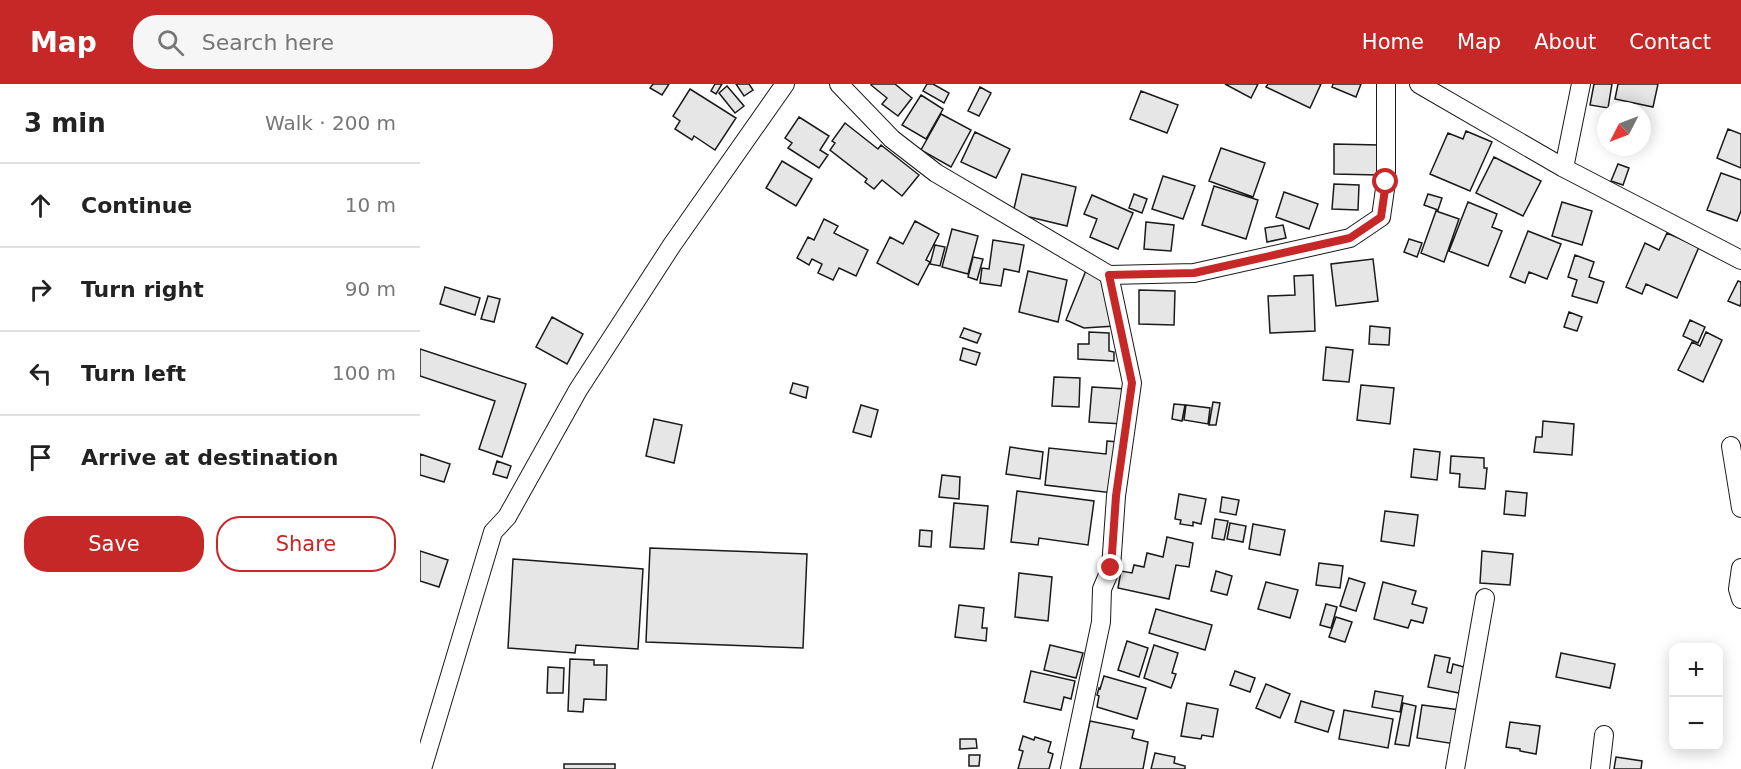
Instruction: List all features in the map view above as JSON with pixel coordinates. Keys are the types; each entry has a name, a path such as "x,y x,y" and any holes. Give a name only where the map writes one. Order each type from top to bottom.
{"street":[{"path":"422,769 493,532 507,517 578,390 672,245 785,84"},
{"path":"839,84 892,139 936,173 1109,275 1194,273 1350,238 1381,217 1386,182 1386,84"},
{"path":"1419,84 1564,168 1741,260"},
{"path":"1564,168 1581,84"},
{"path":"1071,769 1101,622 1102,589 1111,568 1116,496 1132,383 1109,275"},
{"path":"1731,446 1741,508"},
{"path":"1741,568 1738,589 1741,599"},
{"path":"1455,769 1485,598"},
{"path":"1600,769 1604,735"}],"building":[{"path":"653,84 669,84 662,95 650,88"},
{"path":"715,84 722,84 716,94 711,91"},
{"path":"736,84 749,84 753,90 744,96"},
{"path":"871,84 895,84 912,98 898,116 882,104 887,98"},
{"path":"927,84 933,84 949,93 944,103 923,91"},
{"path":"1225,84 1258,84 1251,98"},
{"path":"1268,84 1321,84 1310,108 1266,87"},
{"path":"1333,84 1361,84 1356,97 1332,87"},
{"path":"1594,84 1612,84 1609,102 1597,102 1597,106 1590,105"},
{"path":"1618,84 1658,84 1653,107 1651,102 1629,102 1615,99"},
{"path":"727,86 744,106 735,113 719,93"},
{"path":"980,87 991,93 979,116 968,111"},
{"path":"690,89 736,118 715,150 694,136 692,140 675,129 680,121 673,116"},
{"path":"1141,91 1178,105 1167,133 1130,119"},
{"path":"921,95 943,109 926,139 902,125"},
{"path":"941,114 971,130 951,167 921,150"},
{"path":"799,117 829,136 820,150 828,155 819,168 788,148 792,143 785,138"},
{"path":"845,123 878,149 881,145 919,175 902,196 882,180 874,189 865,182 867,179 830,150 835,143 832,141"},
{"path":"1728,129 1741,134 1741,168 1717,158"},
{"path":"1466,131 1492,142 1470,191 1430,174 1448,133 1463,139"},
{"path":"975,132 1010,149 996,178 961,162"},
{"path":"1334,144 1379,145 1378,175 1334,174"},
{"path":"1221,148 1265,163 1253,197 1209,181"},
{"path":"1494,157 1541,181 1523,216 1476,193"},
{"path":"782,161 812,179 796,206 766,188"},
{"path":"1618,164 1629,168 1623,185 1611,181"},
{"path":"1721,173 1741,180 1741,211 1737,221 1707,210"},
{"path":"1022,174 1076,187 1067,226 1013,213"},
{"path":"1163,176 1195,186 1183,219 1152,209"},
{"path":"1334,184 1359,185 1358,210 1332,209"},
{"path":"1214,186 1258,200 1246,239 1202,225"},
{"path":"1284,192 1318,204 1309,229 1276,217"},
{"path":"1134,194 1147,199 1142,213 1129,208"},
{"path":"1428,194 1442,198 1438,210 1424,205"},
{"path":"1092,195 1133,213 1118,249 1090,237 1097,219 1084,214"},
{"path":"1468,202 1497,214 1492,227 1502,231 1488,266 1449,251"},
{"path":"1562,202 1592,211 1582,245 1552,236"},
{"path":"1436,211 1459,219 1444,262 1421,253"},
{"path":"824,219 838,226 834,233 868,250 856,276 839,268 833,280 818,273 822,264 812,259 809,265 797,258 808,237 814,240"},
{"path":"915,221 939,234 926,260 930,262 918,285 877,263 890,237 903,244"},
{"path":"1146,222 1174,225 1171,251 1144,249"},
{"path":"1283,225 1286,238 1267,242 1265,228"},
{"path":"952,229 978,236 968,274 942,267"},
{"path":"1528,231 1561,244 1547,279 1529,272 1525,283 1510,277"},
{"path":"1667,233 1699,247 1677,298 1646,284 1642,294 1626,287 1645,243 1659,250"},
{"path":"1409,239 1422,243 1417,257 1404,252"},
{"path":"993,240 1024,245 1019,272 1004,269 1001,286 980,283 982,268 989,269"},
{"path":"935,245 945,247 940,266 930,264"},
{"path":"1575,255 1594,262 1589,277 1604,282 1597,303 1572,296 1577,280 1568,277"},
{"path":"973,257 983,259 977,280 968,277"},
{"path":"1373,259 1378,301 1336,306 1331,264"},
{"path":"1087,268 1106,285 1115,326 1084,328 1066,320"},
{"path":"1028,271 1067,280 1058,322 1019,312"},
{"path":"1313,275 1315,331 1270,333 1268,296 1295,295 1294,276"},
{"path":"1738,281 1741,282 1740,306 1728,301"},
{"path":"445,287 480,298 475,315 440,304"},
{"path":"1139,290 1175,291 1174,325 1139,324"},
{"path":"488,296 500,299 494,322 481,319"},
{"path":"1569,312 1582,317 1577,331 1564,327"},
{"path":"552,317 583,334 567,364 536,347"},
{"path":"1690,320 1705,327 1698,343 1683,336"},
{"path":"1370,326 1390,328 1389,345 1369,344"},
{"path":"964,328 981,334 977,343 960,337"},
{"path":"1089,332 1109,333 1109,351 1114,352 1114,361 1078,359 1078,344 1089,344"},
{"path":"1706,332 1722,340 1703,382 1678,370 1692,342 1700,346"},
{"path":"1326,347 1353,350 1349,382 1323,380"},
{"path":"963,348 980,353 976,365 960,360"},
{"path":"420,349 526,384 502,457 479,449 495,401 420,376"},
{"path":"1054,377 1080,378 1079,407 1052,406"},
{"path":"793,383 808,387 806,398 790,393"},
{"path":"1361,385 1394,388 1390,424 1357,420"},
{"path":"1092,387 1126,389 1123,424 1089,422"},
{"path":"1213,402 1220,403 1216,425 1209,425"},
{"path":"1174,404 1185,405 1182,421 1172,419"},
{"path":"861,405 878,410 871,437 853,432"},
{"path":"1186,405 1210,408 1208,424 1184,420"},
{"path":"654,419 682,425 674,463 646,456"},
{"path":"1543,421 1574,424 1572,455 1534,452 1536,437 1542,437"},
{"path":"1107,441 1119,442 1113,493 1045,485 1049,448 1106,454"},
{"path":"1010,447 1043,452 1040,479 1006,474"},
{"path":"1414,449 1440,452 1437,480 1411,477"},
{"path":"420,454 450,464 444,482 420,475"},
{"path":"1451,456 1484,458 1484,468 1487,468 1485,489 1459,487 1460,474 1450,473"},
{"path":"497,461 511,466 507,478 493,474"},
{"path":"942,475 960,477 959,499 939,497"},
{"path":"1017,491 1094,501 1088,545 1039,538 1038,545 1011,542"},
{"path":"1506,491 1527,493 1525,516 1504,514"},
{"path":"1179,494 1206,499 1201,524 1193,522 1193,526 1180,524 1181,520 1175,519"},
{"path":"1222,497 1239,500 1236,515 1220,512"},
{"path":"954,503 988,506 984,549 950,547"},
{"path":"1385,511 1418,515 1414,546 1381,541"},
{"path":"1215,519 1228,521 1224,540 1212,538"},
{"path":"1230,523 1246,526 1243,542 1227,539"},
{"path":"1253,524 1285,530 1280,555 1249,549"},
{"path":"920,530 932,531 931,547 919,546"},
{"path":"1167,537 1193,543 1189,567 1176,565 1169,599 1118,588 1121,571 1132,573 1134,565 1144,567 1147,553 1163,557"},
{"path":"650,548 807,554 803,648 646,642"},
{"path":"420,551 448,560 439,587 420,581"},
{"path":"1482,551 1513,554 1510,585 1480,583"},
{"path":"513,559 643,569 638,649 576,645 575,653 508,648"},
{"path":"1319,563 1343,566 1340,588 1316,585"},
{"path":"1216,571 1232,576 1227,595 1211,591"},
{"path":"1019,573 1052,577 1048,621 1015,617"},
{"path":"1349,578 1365,583 1356,611 1340,606"},
{"path":"1266,582 1298,590 1290,618 1258,609"},
{"path":"1383,582 1416,591 1412,604 1427,608 1423,623 1411,620 1408,628 1374,619"},
{"path":"1326,604 1337,607 1331,628 1320,625"},
{"path":"959,605 984,608 982,628 987,628 986,641 955,637"},
{"path":"1156,609 1212,625 1205,650 1149,633"},
{"path":"1336,617 1352,622 1345,642 1329,637"},
{"path":"1127,641 1148,648 1139,677 1118,670"},
{"path":"1050,645 1083,653 1076,678 1044,670"},
{"path":"1154,645 1178,653 1172,673 1176,674 1171,688 1144,678"},
{"path":"1561,653 1615,664 1610,688 1556,677"},
{"path":"1435,655 1450,658 1447,672 1451,673 1453,664 1464,667 1459,693 1428,687"},
{"path":"570,659 594,660 594,665 607,665 606,700 584,699 583,712 568,711"},
{"path":"548,667 564,668 563,693 547,693"},
{"path":"1031,671 1075,681 1071,699 1064,697 1061,710 1024,702"},
{"path":"1235,671 1255,678 1250,692 1230,685"},
{"path":"1104,676 1146,688 1137,719 1097,707 1099,696 1097,695"},
{"path":"1266,684 1290,694 1280,718 1256,708"},
{"path":"1375,691 1403,696 1400,712 1372,707"},
{"path":"1301,701 1334,711 1328,732 1295,722"},
{"path":"1187,703 1218,709 1213,737 1202,735 1201,739 1181,736"},
{"path":"1403,703 1416,706 1409,746 1395,744"},
{"path":"1422,705 1460,710 1455,744 1417,738"},
{"path":"1344,710 1393,719 1388,748 1339,739"},
{"path":"1090,721 1134,730 1132,738 1148,742 1143,769 1080,769"},
{"path":"1510,722 1540,726 1536,754 1506,747"},
{"path":"1023,736 1051,742 1048,752 1053,754 1049,769 1018,769 1023,751 1019,750"},
{"path":"960,739 976,739 977,748 960,749"},
{"path":"1155,753 1175,757 1174,763 1185,766 1185,769 1151,769"},
{"path":"969,755 980,755 979,766 969,766"},
{"path":"1616,757 1642,761 1641,769 1614,769"},
{"path":"564,764 615,764 615,769 564,769"}],"route":[{"path":"1111,568 1116,496 1132,383 1109,275 1194,273 1350,238 1381,217 1386,182"}]}
